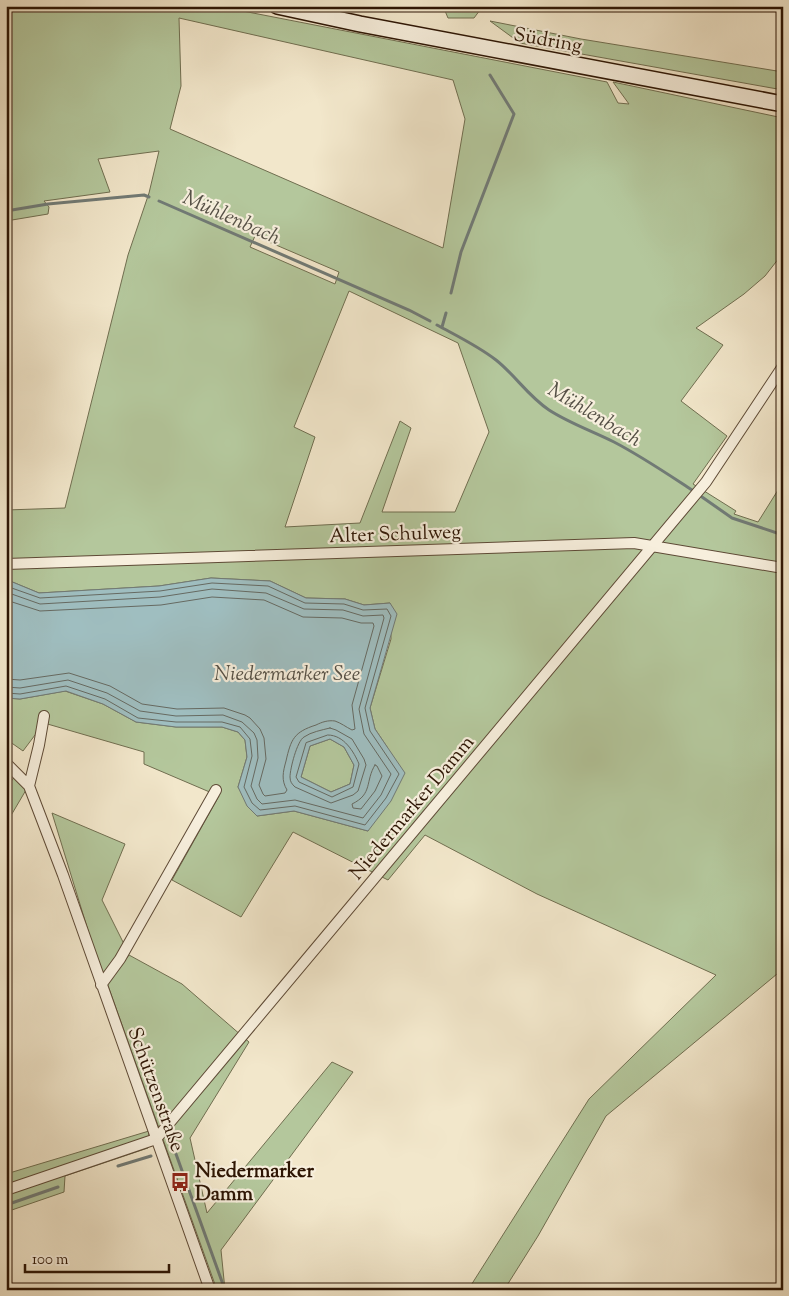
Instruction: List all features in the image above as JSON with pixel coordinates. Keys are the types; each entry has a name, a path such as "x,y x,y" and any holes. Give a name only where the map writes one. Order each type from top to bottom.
{"main road":[{"name":"Südring","path":"277,6 360,24 783,104"}],"street":[{"name":"Niedermarker Damm","path":"156,1140 706,482 783,366"},
{"name":"Alter Schulweg","path":"6,564 634,543 783,568"},
{"path":"29,786 44,716"},
{"name":"Schützenstraße","path":"6,763 29,786 63,875 210,1290"},
{"path":"101,984 120,959 216,790"},
{"path":"6,1190 156,1140"}],"green space":[{"path":"6,6 217,6 607,82 618,103 629,104 613,82 783,118 783,253 765,276 744,294 696,328 723,345 681,401 727,436 693,484 736,511 734,514 758,522 783,482 783,969 606,1116 538,1236 504,1290 468,1290 589,1099 716,975 537,894 425,835 388,880 293,832 241,917 172,880 219,796 144,764 144,752 44,723 23,751 6,739 6,698 20,699 65,691 103,704 136,722 176,727 222,727 238,732 245,740 247,757 238,787 257,816 294,811 368,831 387,747 375,729 370,708 391,639 390,603 364,605 345,599 306,598 270,581 211,578 159,586 39,593 6,581 6,510 65,508 128,255 149,193 159,151 98,159 110,192 44,201 49,207 48,214 6,221","holes":["179,18 453,80 465,119 443,248 170,129 181,86","255,236 339,272 335,284 250,247","349,291 458,343 489,432 455,512 382,512 411,428 400,421 360,523 285,527 315,437 294,427"]},
{"path":"443,6 483,6 474,18 448,18"},
{"path":"490,21 581,39 783,72 783,90 520,43"},
{"path":"330,739 344,747 354,765 350,784 331,792 301,777 310,746"},
{"path":"14,777 26,790 6,824 6,790"},
{"path":"52,813 125,844 102,900 124,944 102,976"},
{"path":"129,955 182,984 249,1042 190,1138 207,1213 332,1062 353,1072 221,1250 225,1290 217,1290 107,983"},
{"path":"149,1131 148,1148 65,1176 64,1192 6,1212 6,1174"}],"water":[{"name":"Niedermarker See","path":"211,578 270,581 306,598 345,599 364,605 390,603 397,614 370,708 375,729 405,773 391,801 368,831 294,811 257,816 247,806 238,787 247,757 245,740 238,732 222,727 176,727 136,722 103,704 66,691 20,699 6,698 6,581 39,593 159,586","holes":["330,739 344,747 354,765 350,784 331,792 301,777 310,746"]}],"waterway":[{"path":"451,293 461,252 514,114 490,75"},
{"name":"Mühlenbach","path":"6,211 48,204 144,195 149,197"},
{"name":"Mühlenbach","path":"159,201 409,310 430,321"},
{"path":"442,327 446,313"},
{"name":"Mühlenbach","path":"437,325 496,360 549,410 624,447 692,490"},
{"name":"Mühlenbach","path":"702,497 732,518 783,535"},
{"path":"176,1154 225,1290"},
{"path":"118,1166 151,1156"},
{"path":"6,1205 58,1187"}],"place":[{"name":"Niedermarker Damm","path":"180,1182"}]}
